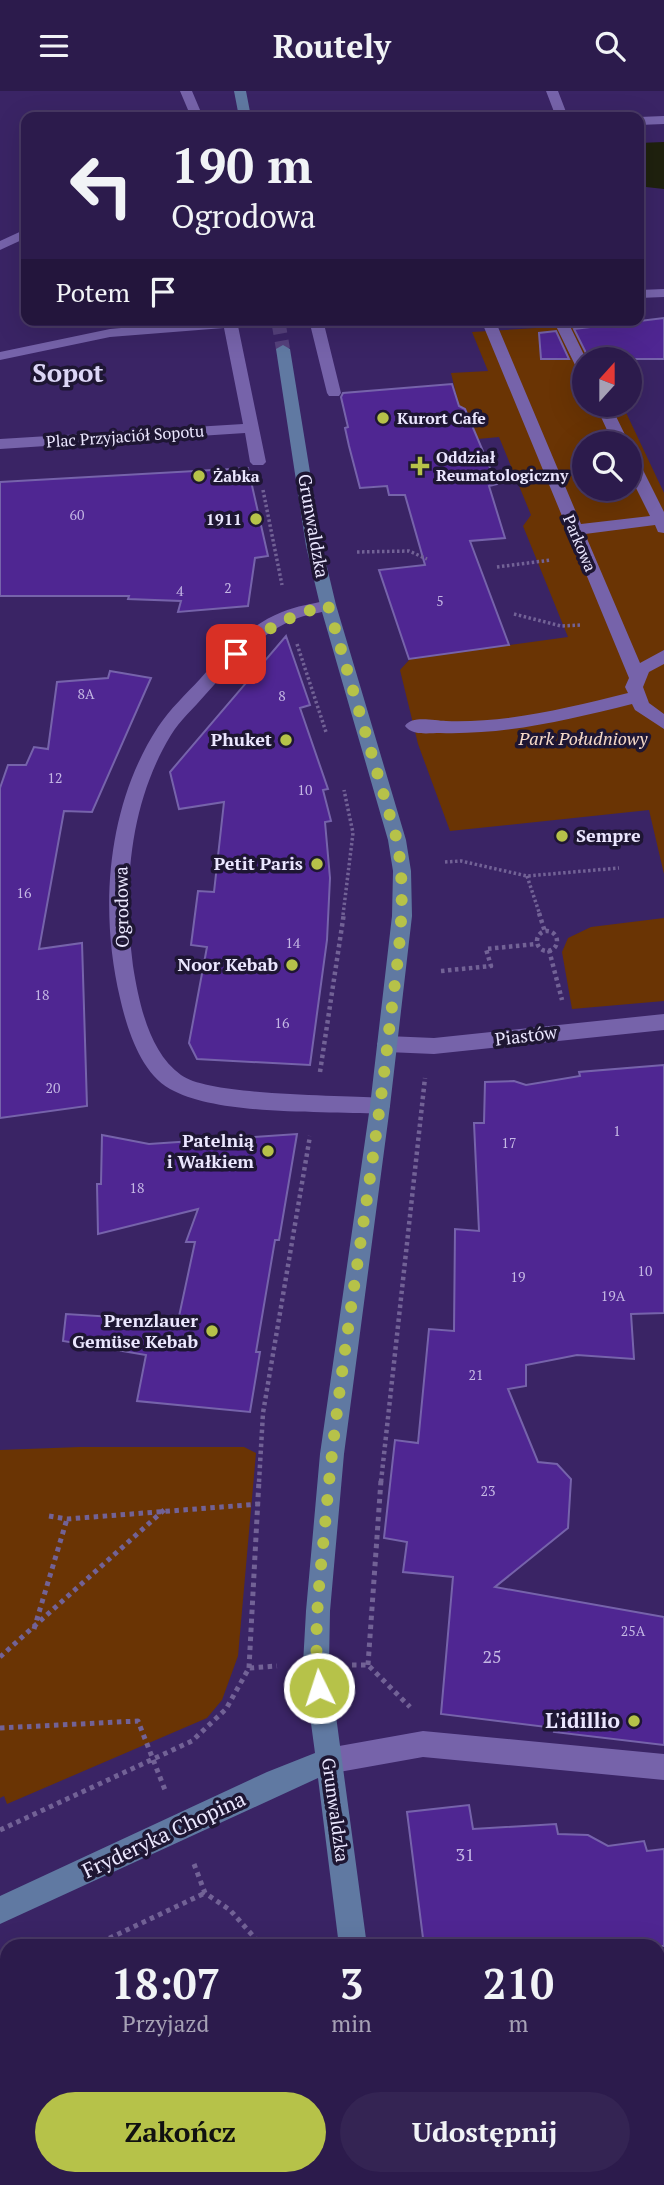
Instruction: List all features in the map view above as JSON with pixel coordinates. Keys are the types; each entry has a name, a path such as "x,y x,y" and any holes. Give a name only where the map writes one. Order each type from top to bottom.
{"street":[{"path":"186,91 195,112"},
{"path":"240,91 244,112"},
{"path":"552,91 560,112"},
{"path":"644,121 664,120"},
{"path":"0,246 21,236"},
{"path":"644,294 664,293"},
{"path":"0,356 110,333 180,326"},
{"path":"231,326 258,462"},
{"path":"317,326 334,393"},
{"name":"Parkowa","path":"490,326 637,677 636,697"},
{"path":"563,326 573,347"},
{"name":"Grunwaldzka","path":"283,349 314,546 328,605 397,840 402,871 402,916 380,1106 332,1454 318,1611 316,1664 352,1939"},
{"name":"Plac Przyjaciół Sopotu","path":"0,444 250,428"},
{"path":"575,530 662,522 642,483"},
{"name":"Ogrodowa","path":"328,605 288,616 266,629 220,667 163,733 137,785 122,851 118,878 120,944 130,1002 145,1047 176,1082 207,1094 380,1106"},
{"path":"637,677 650,662 664,656"},
{"path":"414,726 477,728 528,723 636,697 648,713 664,723"},
{"name":"Piastów","path":"387,1044 434,1046 664,1022"},
{"path":"328,1761 423,1744 664,1767"},
{"name":"Fryderyka Chopina","path":"0,1910 276,1781 328,1761"}],"path":[{"path":"258,462 288,616 330,742"},
{"path":"357,552 409,551 427,559"},
{"path":"497,567 585,555"},
{"path":"514,614 570,627 613,621"},
{"path":"249,1668 263,1413 315,1102 352,857 353,833 341,780"},
{"path":"445,862 461,861 527,876 619,868"},
{"path":"527,876 545,932"},
{"path":"441,971 491,966 486,949 536,944 549,950 555,948 557,937 545,932 538,935 536,944"},
{"path":"549,950 565,1010"},
{"path":"368,1665 376,1525 424,1079"},
{"path":"49,1516 67,1519 165,1509 260,1504"},
{"path":"0,1657 34,1630 165,1509"},
{"path":"34,1630 67,1519"},
{"path":"0,1728 138,1721 152,1757 0,1830"},
{"path":"108,1939 205,1893 230,1910 256,1939"}],"green space":[{"name":"Park Południowy","path":"584,326 594,347 572,347 572,417 628,417 635,431 572,431 572,501 642,501 642,446 664,493 664,874 649,810 450,831 418,744 400,670 410,659 568,637 523,526 531,515 499,437 478,439 466,410 459,406 451,373 488,371 472,332"},
{"path":"664,918 664,1001 572,1009 562,952 568,938 591,927"},
{"path":"244,1447 256,1453 238,1656 222,1700 207,1718 7,1804 4,1796 0,1798 0,1450"}],"shaded area":[{"path":"664,142 664,189 646,187 644,143"}],"building":[{"path":"664,318 664,359 642,359 642,347 583,347 574,329 599,326 644,326 644,320"},
{"path":"556,331 569,359 541,359 539,333"},
{"path":"452,384 459,406 465,409 497,484 489,486 505,538 470,541 509,645 409,659 379,570 425,565 405,495 389,495 387,486 360,488 345,428 348,427 341,397 343,393"},
{"path":"248,468 268,556 255,558 248,606 178,612 181,601 128,599 129,596 0,596 0,482"},
{"path":"286,636 310,705 300,708 328,789 323,790 331,821 325,822 330,878 327,940 310,1065 197,1059 189,1043 207,947 191,945 198,891 214,892 224,802 179,809 170,772"},
{"path":"110,671 151,678 92,812 64,811 39,949 82,943 87,1106 0,1118 0,788 8,765 26,765 34,747 48,749 57,682 108,678"},
{"path":"664,1065 664,1313 631,1314 634,1359 577,1355 526,1365 526,1386 508,1389 538,1462 557,1464 571,1479 568,1528 495,1587 664,1617 664,1745 554,1732 555,1728 441,1714 453,1577 403,1572 407,1542 384,1538 395,1440 418,1443 429,1329 454,1331 455,1229 479,1231 474,1123 484,1123 485,1082 514,1081 526,1085 580,1076 579,1072"},
{"path":"297,1134 256,1352 260,1352 250,1412 137,1401 146,1355 63,1341 66,1314 178,1321 195,1242 186,1242 198,1209 98,1234 97,1184 101,1184 102,1135 149,1144"},
{"path":"469,1805 473,1829 556,1824 558,1834 588,1835 608,1846 644,1841 647,1851 664,1849 664,1939 423,1939 407,1812"}],"tunnel":[{"path":"279,326 283,349"}],"place":[{"name":"Kurort Cafe","path":"383,418"},
{"name":"Oddział Reumatologiczny","path":"420,466"},
{"name":"Żabka","path":"199,476"},
{"name":"1911","path":"256,519"},
{"name":"Phuket","path":"286,740"},
{"name":"Sempre","path":"562,836"},
{"name":"Petit Paris","path":"317,864"},
{"name":"Noor Kebab","path":"292,965"},
{"name":"Patelnią i Wałkiem","path":"268,1151"},
{"name":"Prenzlauer Gemüse Kebab","path":"212,1331"},
{"name":"L'idillio","path":"634,1721"}],"district":[{"name":"Sopot","path":"68,373"}],"route":[{"path":"236,654 266,629 288,616 328,605 397,840 402,871 402,916 380,1106 332,1454 318,1611 316,1664 319,1688"}]}
